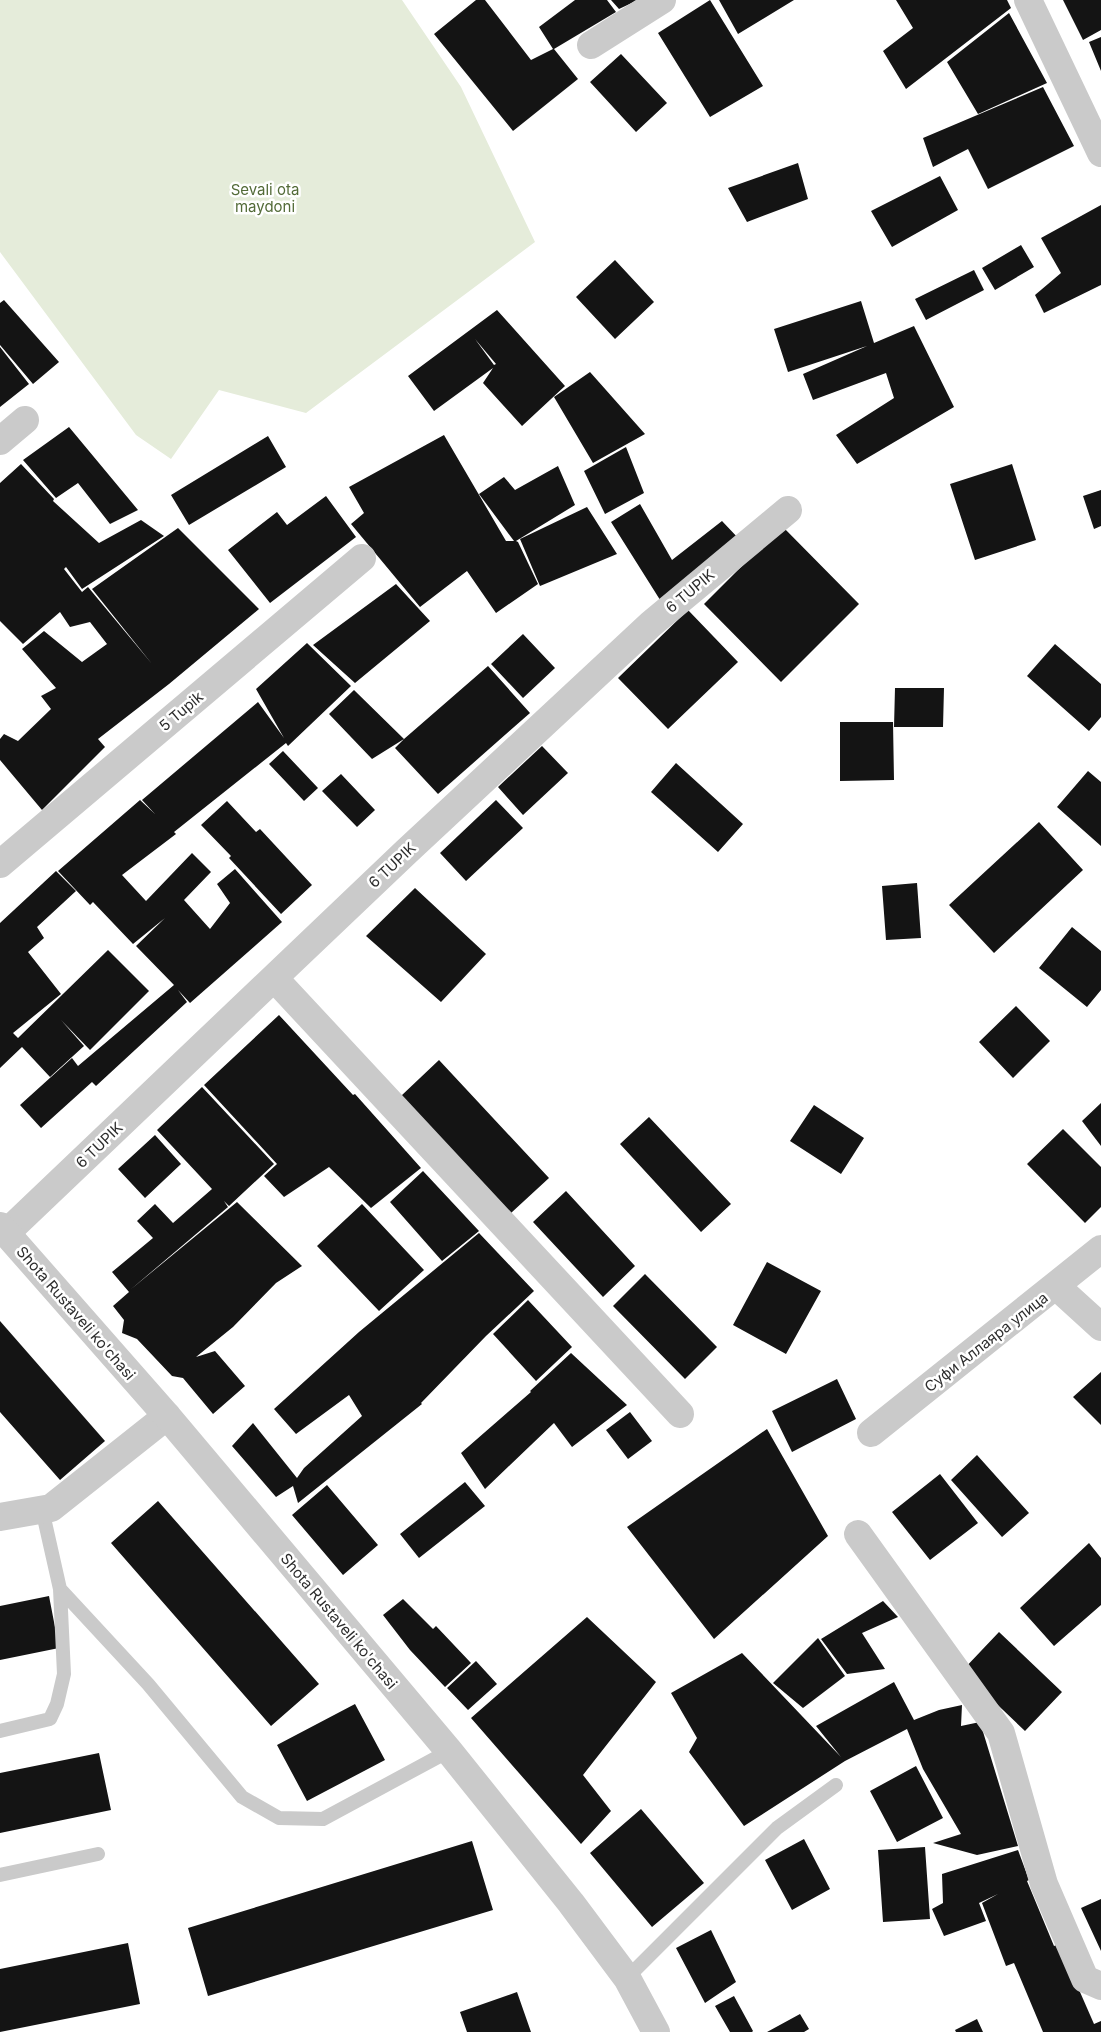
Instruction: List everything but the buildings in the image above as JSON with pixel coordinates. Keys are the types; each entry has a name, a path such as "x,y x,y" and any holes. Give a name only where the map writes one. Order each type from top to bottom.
{"street":[{"path":"591,45 662,0"},
{"path":"1028,0 1101,153"},
{"path":"0,441 25,420"},
{"name":"6 TUPIK","path":"3,1229 651,624 788,510"},
{"name":"5 Tupik","path":"0,864 362,558"},
{"path":"274,978 680,1414"},
{"name":"Shota Rustaveli ko'chasi","path":"3,1229 167,1416 449,1751 571,1903 626,1978 656,2032"},
{"name":"Суфи Аллаяра улица","path":"871,1433 1101,1249"},
{"path":"1056,1286 1101,1327"},
{"path":"0,1517 51,1508 167,1416"},
{"path":"858,1534 1001,1733 1044,1884 1085,1979 1101,1986"}],"lane":[{"path":"0,1731 50,1719 57,1704 64,1674 60,1589 42,1509"},
{"path":"60,1589 148,1684 242,1797 279,1818 323,1819 449,1751"},
{"path":"626,1978 777,1828 836,1785"},
{"path":"0,1875 98,1854"}],"green space":[{"name":"Sevali ota maydoni","path":"0,0 402,0 461,87 535,242 306,413 219,390 171,459 136,435 0,252"}]}
